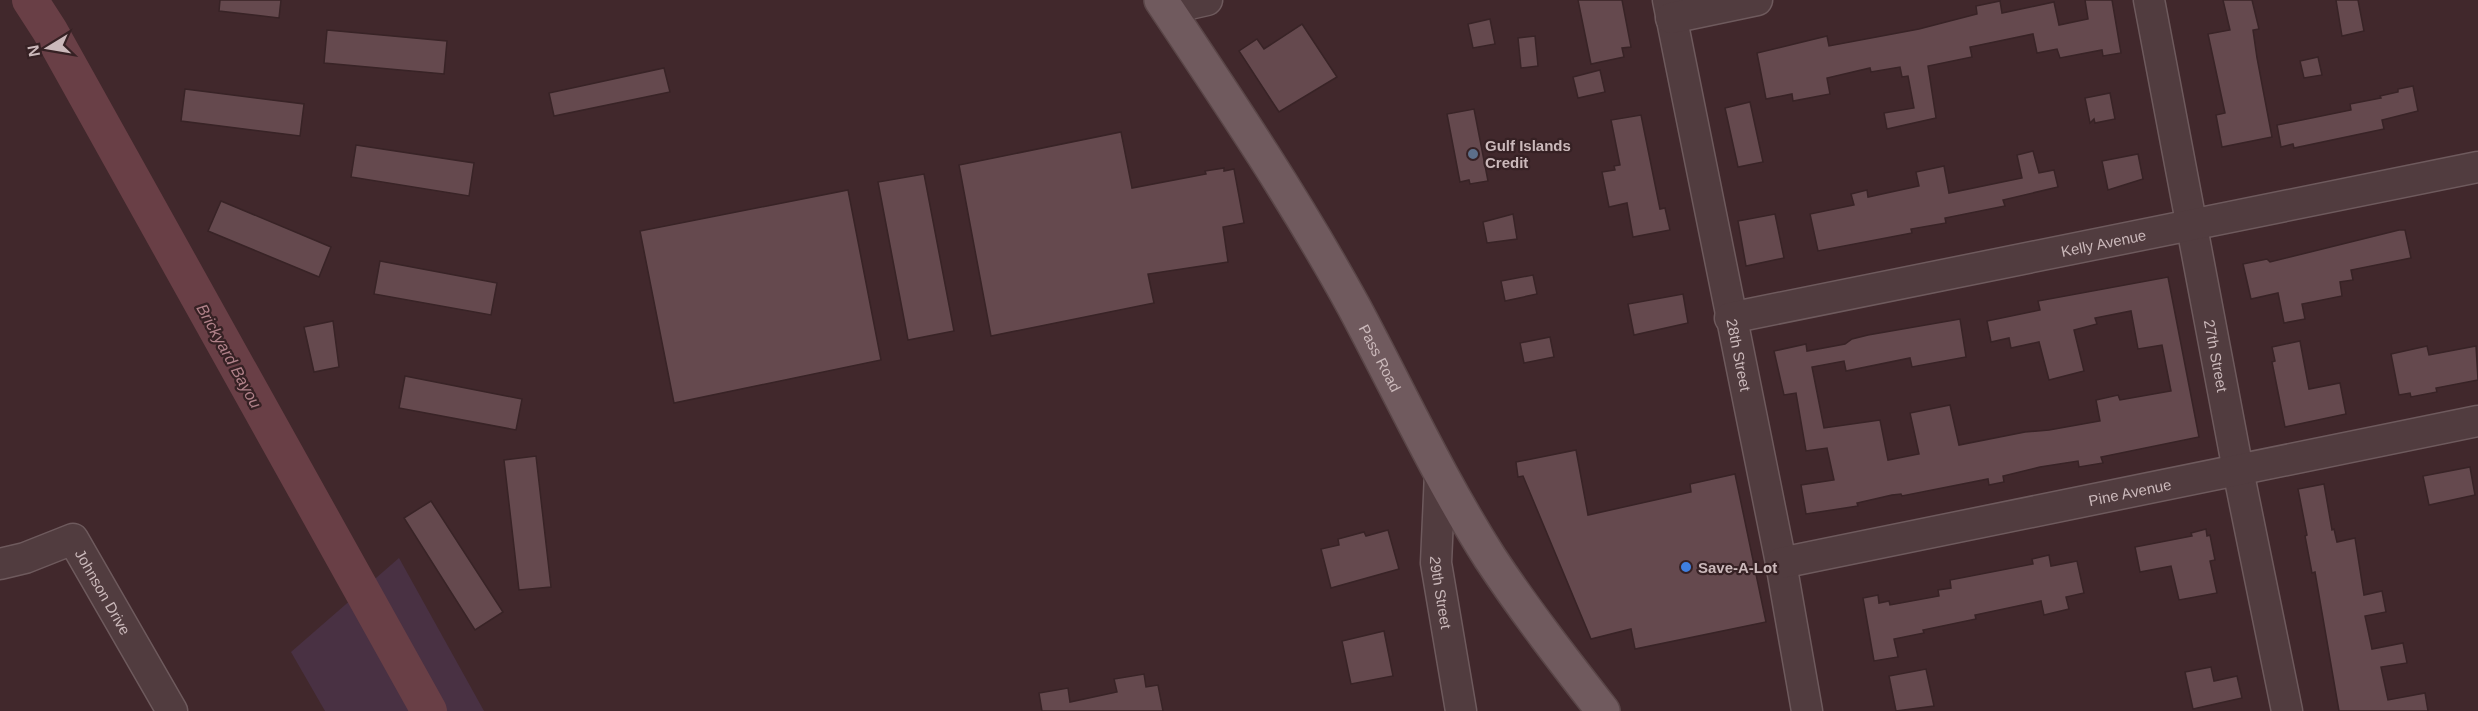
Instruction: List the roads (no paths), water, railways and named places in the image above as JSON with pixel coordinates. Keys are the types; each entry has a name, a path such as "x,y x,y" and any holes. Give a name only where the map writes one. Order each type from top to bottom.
{"main road":[{"name":"Pass Road","path":"1164,4 1295,207 1353,306 1440,473 1490,558 1544,636 1604,711"}],"street":[{"path":"1164,4 1207,0"},
{"path":"1670,9 1756,0"},
{"name":"27th Street","path":"2149,0 2238,470 2287,711"},
{"name":"28th Street","path":"1670,9 1730,318 1781,563 1807,711"},
{"name":"Kelly Avenue","path":"1730,318 2478,167"},
{"name":"Pine Avenue","path":"1781,563 2478,421"},
{"name":"29th Street","path":"1440,473 1436,563 1461,711"},
{"name":"Johnson Drive","path":"0,564 25,558 73,539 172,711"}],"waterway":[{"name":"Brickyard Bayou","path":"30,0 50,31 429,711"}],"place":[{"name":"Gulf Islands Credit","path":"1473,154"},
{"name":"Save-A-Lot","path":"1686,567"}]}
